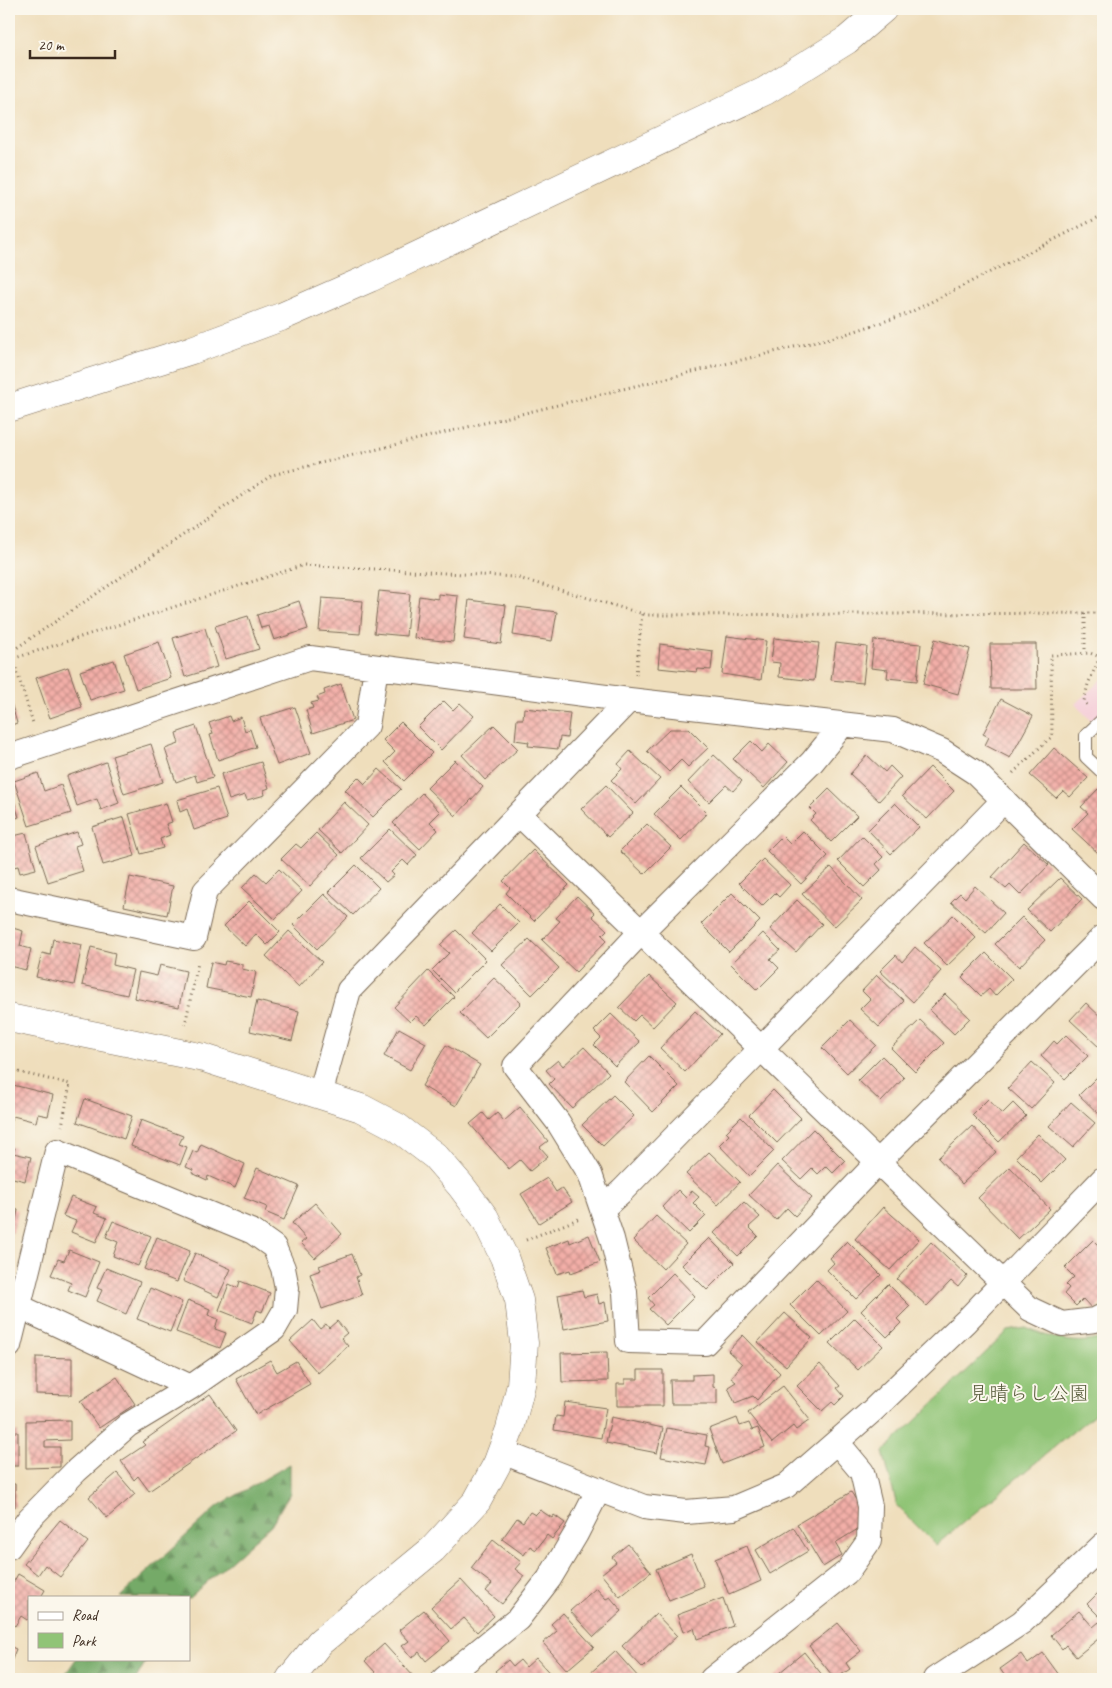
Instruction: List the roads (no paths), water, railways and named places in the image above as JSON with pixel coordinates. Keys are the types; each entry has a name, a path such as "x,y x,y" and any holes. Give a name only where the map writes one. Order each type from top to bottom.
{"street":[{"path":"9,408 192,350 281,317 370,278 765,91 847,40 883,9"},
{"path":"9,757 310,658 629,700 893,730 942,751 976,773 1103,898"},
{"path":"9,899 194,938 205,891 367,726 376,667"},
{"path":"320,1095 349,990 629,700"},
{"path":"843,724 812,762 641,932 515,1066 558,1122 590,1174 593,1213 612,1239 625,1292 628,1341 705,1343 879,1162 1103,937"},
{"path":"593,1213 761,1048 999,796"},
{"path":"519,814 1030,1309 1062,1324 1095,1320 1103,1316"},
{"path":"9,1018 204,1058 362,1108 397,1127 435,1156 461,1186 484,1218 504,1257 519,1300 524,1344 521,1385 510,1429 497,1464 477,1501 433,1549 320,1642 290,1679"},
{"path":"9,1346 57,1151 253,1232 274,1247 283,1268 287,1288 285,1310 274,1329 191,1387 128,1425 91,1458 29,1519 9,1547"},
{"path":"502,1452 644,1507 686,1512 734,1508 786,1486 872,1411 966,1321 1103,1179"},
{"path":"18,1306 191,1387"},
{"path":"712,1679 847,1572 868,1541 870,1506 862,1472 837,1442"},
{"path":"444,1679 518,1619 549,1580 576,1534 599,1489"},
{"path":"935,1679 1022,1622 1103,1545"}],"lane":[{"path":"1103,719 1086,734 1086,757 1103,773"}],"park label":[{"name":"見晴らし公園","path":"1029,1393"}]}
